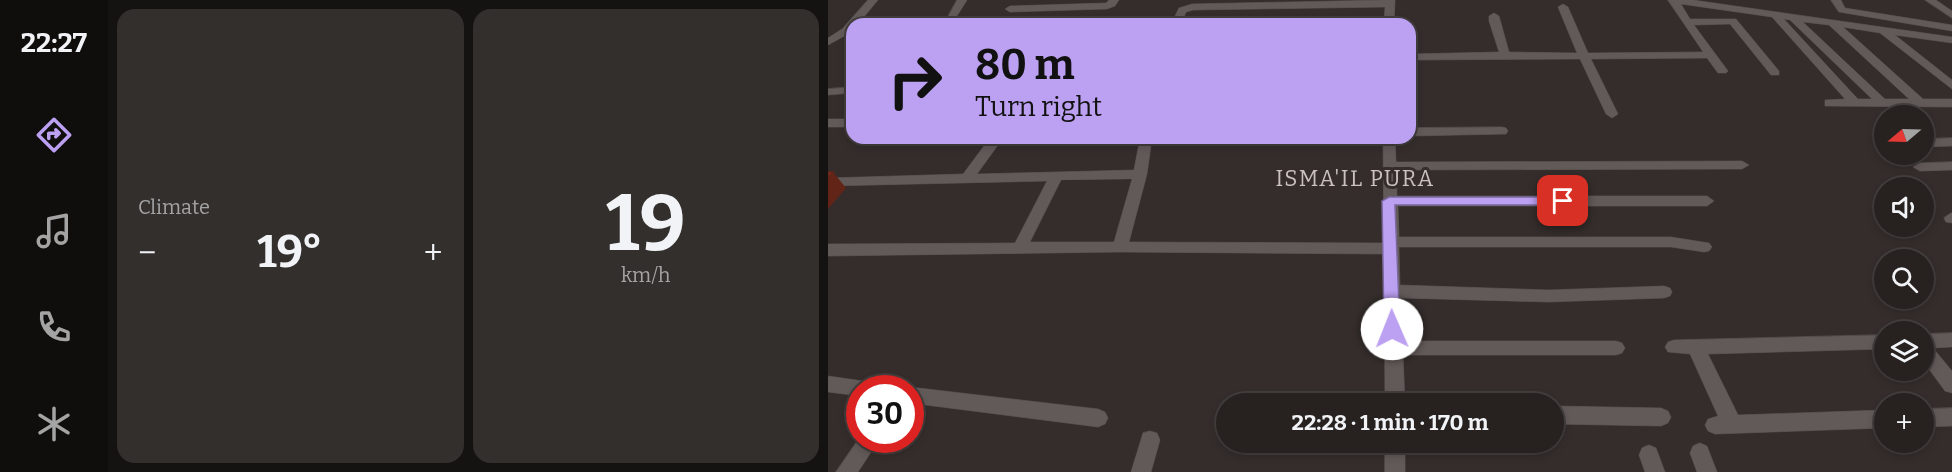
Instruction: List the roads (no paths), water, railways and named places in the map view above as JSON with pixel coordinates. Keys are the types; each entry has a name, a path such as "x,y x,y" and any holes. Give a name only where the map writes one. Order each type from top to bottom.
{"street":[{"path":"857,18 873,0"},
{"path":"951,18 962,0"},
{"path":"1010,9 1065,4 1110,6 1114,0"},
{"path":"1673,0 1952,40"},
{"path":"1673,0 1722,71"},
{"path":"1836,0 1842,10 1952,28"},
{"path":"1930,0 1952,15"},
{"path":"1179,18 1182,10 1194,3 1390,2 1389,18"},
{"path":"1563,7 1612,114"},
{"path":"1775,15 1855,103"},
{"path":"1494,16 1505,55"},
{"path":"1793,18 1882,103"},
{"path":"1687,22 1733,21 1775,73"},
{"path":"1832,23 1921,104"},
{"path":"1883,30 1952,86"},
{"path":"828,42 846,31"},
{"path":"1416,57 1710,55"},
{"path":"828,92 846,90"},
{"path":"1829,103 1952,103"},
{"path":"828,123 846,123"},
{"path":"1416,132 1502,131"},
{"path":"1937,143 1952,142"},
{"path":"1937,143 1952,156"},
{"path":"967,178 992,144"},
{"path":"1120,248 1140,174 1145,144"},
{"path":"1389,144 1394,393"},
{"path":"1388,166 1742,165"},
{"path":"1920,167 1952,166"},
{"path":"828,182 1140,174"},
{"path":"1019,249 1057,176"},
{"path":"1389,201 1707,201"},
{"path":"830,253 1671,242 1704,247"},
{"path":"1391,291 1550,296 1664,292"},
{"path":"1934,341 1952,340"},
{"path":"1674,347 1874,342"},
{"path":"1392,348 1616,348"},
{"path":"1696,348 1724,424 1874,419"},
{"path":"1934,362 1952,385"},
{"path":"828,384 846,386"},
{"path":"924,397 1098,418"},
{"path":"1564,415 1660,417"},
{"path":"1934,418 1952,417"},
{"path":"1141,472 1150,440"},
{"path":"846,472 860,453"},
{"path":"1395,453 1395,472"}],"district":[{"name":"ISMA'IL PURA","path":"1355,178"}]}
